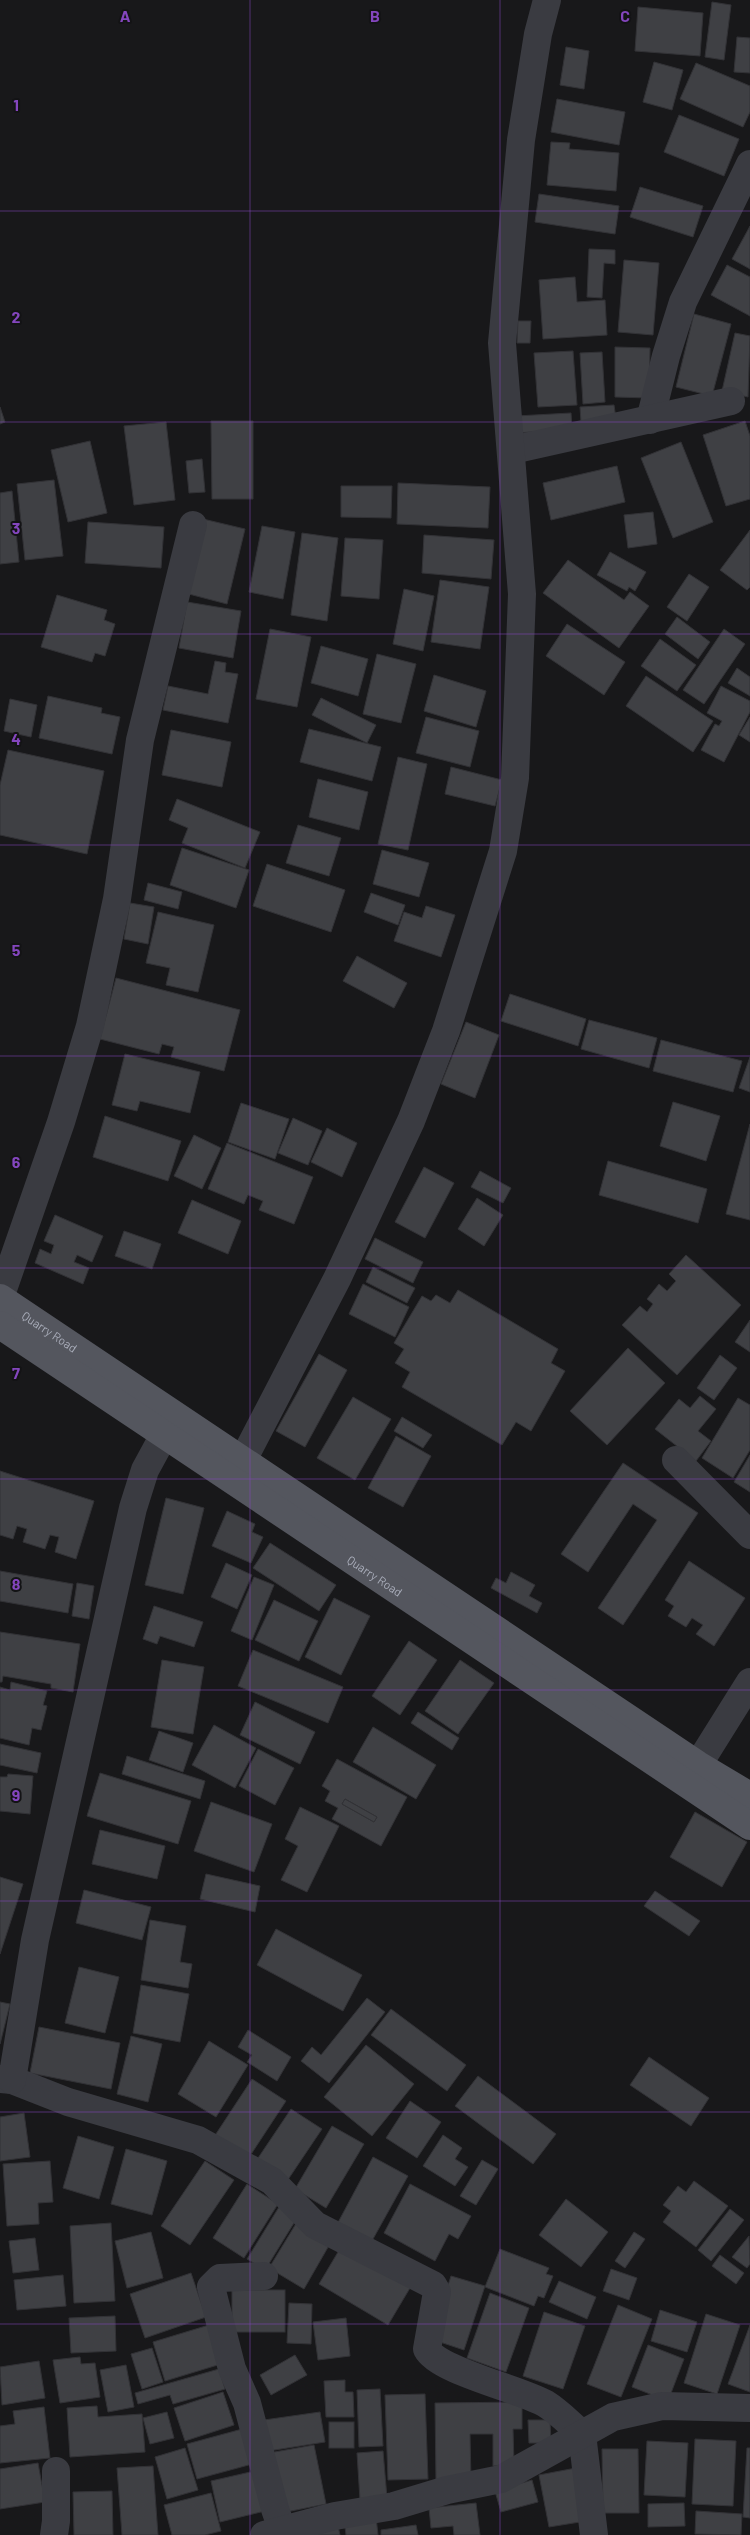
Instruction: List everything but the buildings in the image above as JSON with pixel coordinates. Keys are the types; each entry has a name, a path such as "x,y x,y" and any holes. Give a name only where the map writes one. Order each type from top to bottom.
{"main road":[{"name":"Quarry Road","path":"0,1298 698,1765 750,1796"},
{"name":"Quarry Road","path":"0,1325 750,1826"}],"street":[{"path":"243,1460 345,1262 411,1121 446,1031 503,851 515,778 522,594 512,450 506,414 502,343 521,140 538,34 547,0"},
{"path":"650,420 682,302 750,164"},
{"path":"512,450 731,401"},
{"path":"0,1298 61,1122 90,1026 117,899 140,740 193,524"},
{"path":"164,1435 145,1470 133,1508 35,1940 6,2080 68,2102 198,2140 272,2181 315,2225 433,2285 437,2292 427,2350 431,2358 546,2404 582,2434 594,2535"},
{"path":"676,1460 750,1535"},
{"path":"698,1765 750,1682"},
{"path":"264,2276 220,2278 211,2287 232,2369 247,2403 275,2509 273,2532 335,2516 394,2506 447,2490 501,2479 613,2418 662,2406 731,2406 750,2408"},
{"path":"54,2535 56,2520 56,2471"}]}
